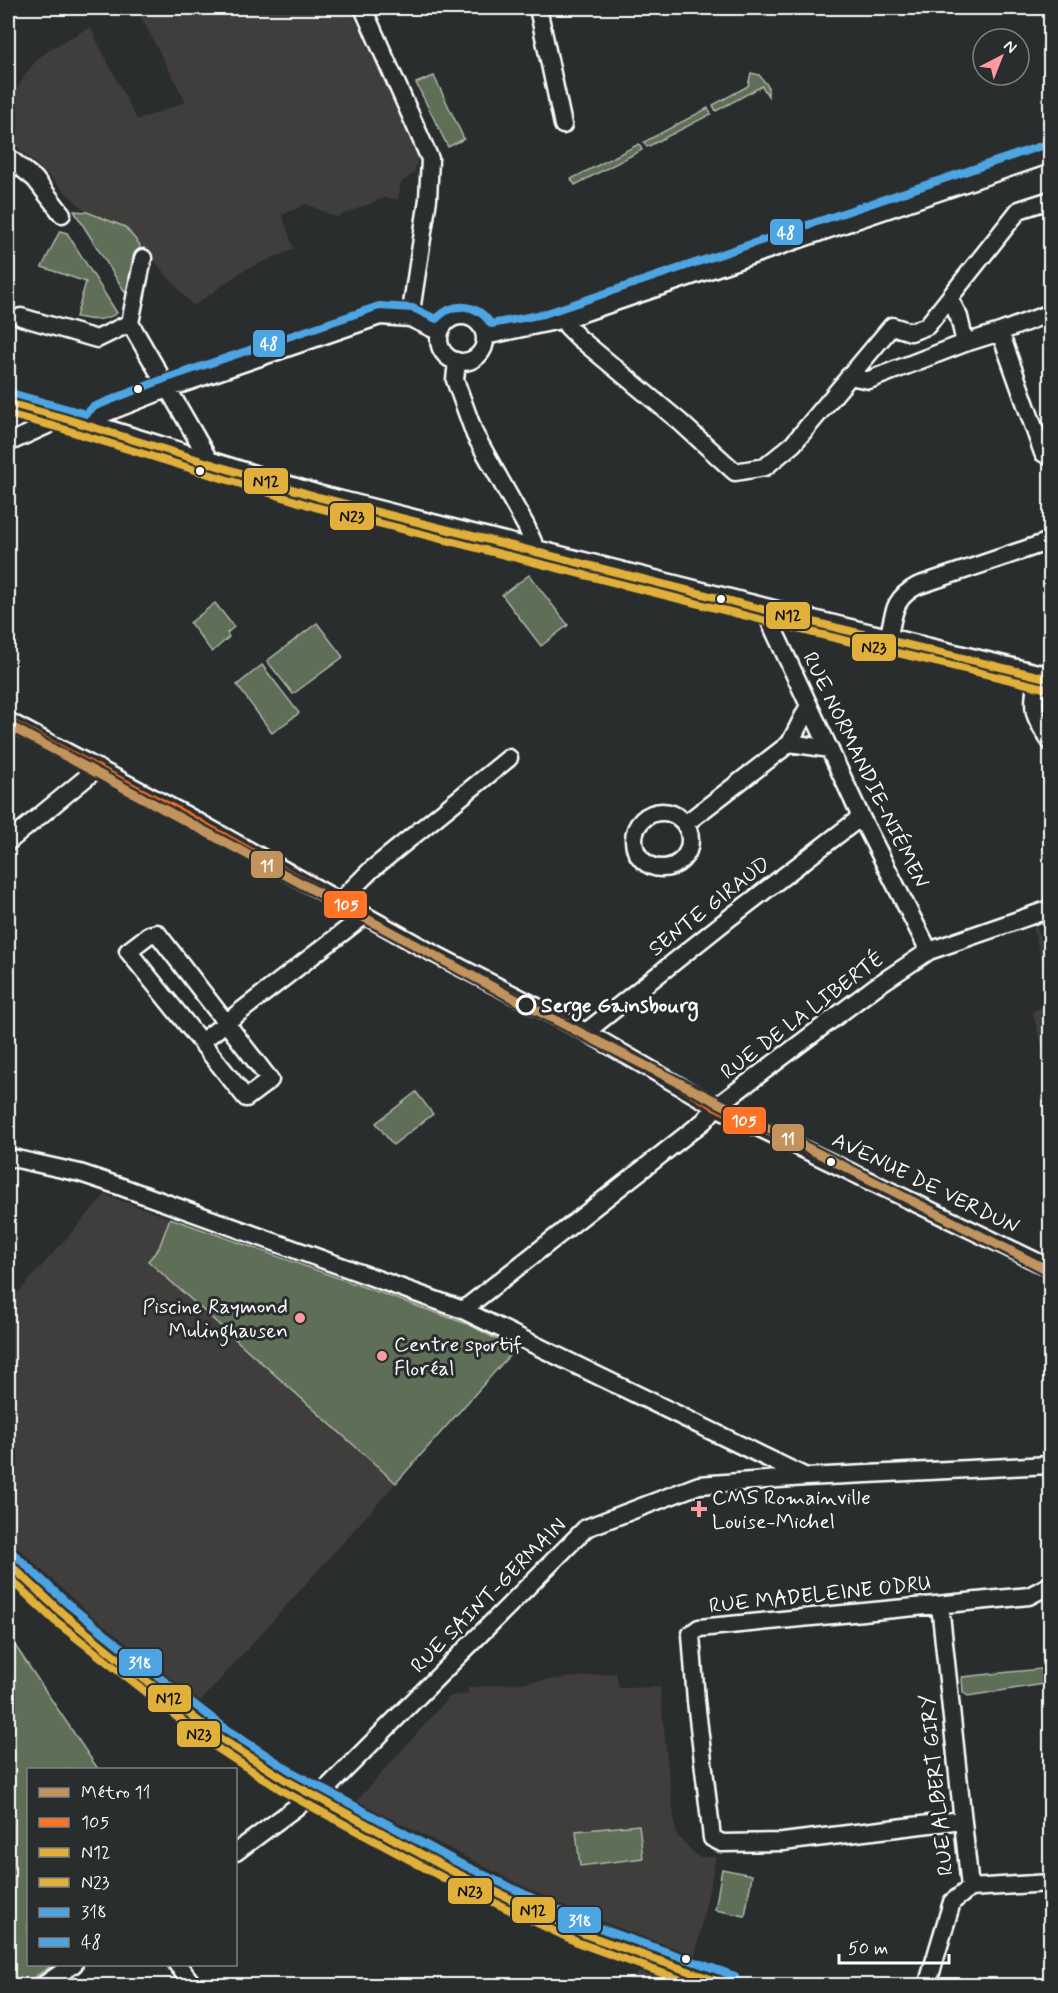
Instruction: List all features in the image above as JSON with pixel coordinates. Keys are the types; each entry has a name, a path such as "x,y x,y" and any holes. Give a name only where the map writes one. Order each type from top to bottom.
{"main road":[{"path":"8,403 318,496 888,640 1044,677"}],"street":[{"path":"363,8 430,159 428,199 410,318"},
{"path":"538,8 563,125"},
{"path":"485,336 565,319 1050,154"},
{"path":"8,157 35,179 62,214"},
{"path":"565,319 567,326 579,338 679,421 735,472 765,467 793,444 892,326 911,333 927,326 1020,210 1050,200"},
{"path":"143,258 130,323 212,465"},
{"path":"949,298 959,317 965,343"},
{"path":"849,376 869,380 1050,313"},
{"path":"21,316 97,339 130,323"},
{"path":"89,426 98,416 167,389 380,316 410,318 440,332"},
{"path":"464,316 478,322 485,336 483,348 479,354 472,359 457,361 448,357 439,341 440,332 450,320 464,316"},
{"path":"1000,332 1043,453 1050,457"},
{"path":"457,361 455,380 475,435 526,526 537,551"},
{"path":"8,443 63,418"},
{"path":"888,640 898,599 906,591 1050,541"},
{"name":"RUE NORMANDIE-NIÉMEN","path":"764,609 861,817 929,951"},
{"path":"1044,677 1033,709 1036,721 1050,741"},
{"path":"685,824 790,743 809,705"},
{"name":"AVENUE DE VERDUN","path":"8,721 98,768 423,948 586,1032 716,1107 1050,1268"},
{"path":"790,743 830,749"},
{"path":"340,901 371,870 509,758"},
{"path":"8,842 98,768"},
{"name":"SENTE GIRAUD","path":"586,1032 861,817"},
{"name":"RUE DE LA LIBERTÉ","path":"462,1310 704,1121 716,1107 875,987 929,951 1050,909"},
{"path":"201,1042 364,916"},
{"path":"157,933 270,1080 246,1098 201,1042 128,951 149,935 157,933"},
{"path":"8,1157 80,1173 119,1186 462,1310 806,1477"},
{"name":"RUE SAINT-GERMAIN","path":"237,1851 327,1788 586,1528 699,1485 806,1477 1050,1465"},
{"path":"8,1563 61,1612 124,1664 212,1731 289,1782 454,1872 584,1934 731,1986"},
{"name":"RUE MADELEINE ODRU","path":"962,1820 783,1842 722,1843 712,1838 696,1701 691,1634 699,1628 1029,1596 1050,1585"},
{"name":"RUE ALBERT GIRY","path":"927,1986 952,1902 970,1888 940,1605"},
{"path":"970,1888 1050,1883"},
{"path":"42,1986 72,1966"},
{"path":"178,1966 194,1986"}],"shaded area":[{"path":"126,8 350,8 418,158 414,173 401,183 398,199 384,198 336,217 306,204 282,215 294,249 244,270 193,306 125,227 87,212 8,138 8,105 11,104 29,69 52,48 90,27 137,120 186,102 140,15"},
{"path":"1037,927 1044,949 1050,947 1050,989 1033,928"},
{"path":"1050,927 1050,947 1044,929"},
{"path":"1050,1005 1050,1074 1032,1011"},
{"path":"105,1195 170,1218 159,1248 148,1261 396,1483 199,1703 97,1621 8,1539 8,1304"},
{"path":"616,1673 619,1688 660,1687 676,1834 698,1857 716,1857 695,1956 565,1908 357,1801 450,1696 468,1694 468,1688"},
{"path":"642,1971 682,1985 621,1985"}],"green space":[{"path":"751,73 759,75 768,86 768,96 762,86 716,111 713,105 748,86"},
{"path":"434,76 464,139 448,147 416,83"},
{"path":"708,108 711,114 647,147 644,142"},
{"path":"639,144 642,150 575,185 571,179"},
{"path":"74,211 87,212 125,227 140,245 130,300"},
{"path":"60,231 67,233 117,313 102,319 76,317 86,282 42,267"},
{"path":"529,575 568,625 541,646 502,595"},
{"path":"215,603 234,627 227,633 229,637 212,652 190,623"},
{"path":"317,623 343,657 293,694 267,661"},
{"path":"262,665 299,713 272,733 237,685"},
{"path":"416,1092 433,1114 393,1145 376,1123"},
{"name":"Centre sportif Floréal","path":"170,1218 470,1325 515,1349 396,1483 148,1261 159,1248"},
{"path":"8,1635 97,1768 27,1768 27,1966 51,1966 22,1985 8,1985"},
{"path":"1050,1668 1050,1683 968,1696 963,1692 962,1677"},
{"path":"639,1825 643,1858 580,1866 576,1831"},
{"path":"722,1869 752,1875 745,1916 715,1910"}],"metro line":[{"name":"11","path":"8,725 526,1005 1050,1271"}],"transit line":[{"name":"48","path":"11,393 86,414 93,407 164,379 379,306 413,308 436,319 450,309 472,308 491,324 544,314 1047,144"},
{"name":"N12","path":"8,403 318,497 817,623 1050,679"},
{"name":"N23","path":"8,414 315,507 814,633 1048,689"},
{"name":"105","path":"8,721 184,814 423,948 586,1032 716,1107 1050,1268"},
{"name":"318","path":"15,1555 68,1604 132,1656 226,1729 294,1773 459,1863 588,1924 735,1976"},
{"name":"N12","path":"8,1563 61,1612 125,1664 220,1738 289,1782 454,1872 584,1934 730,1986"},
{"name":"N23","path":"8,1577 54,1620 214,1746 283,1791 449,1881 579,1943 698,1986"}],"place":[{"name":"Serge Gainsbourg","path":"526,1005"},
{"name":"Piscine Raymond Mulinghausen","path":"300,1318"},
{"name":"Centre sportif Floréal","path":"382,1356"},
{"name":"CMS Romainville Louise-Michel","path":"699,1509"}]}
